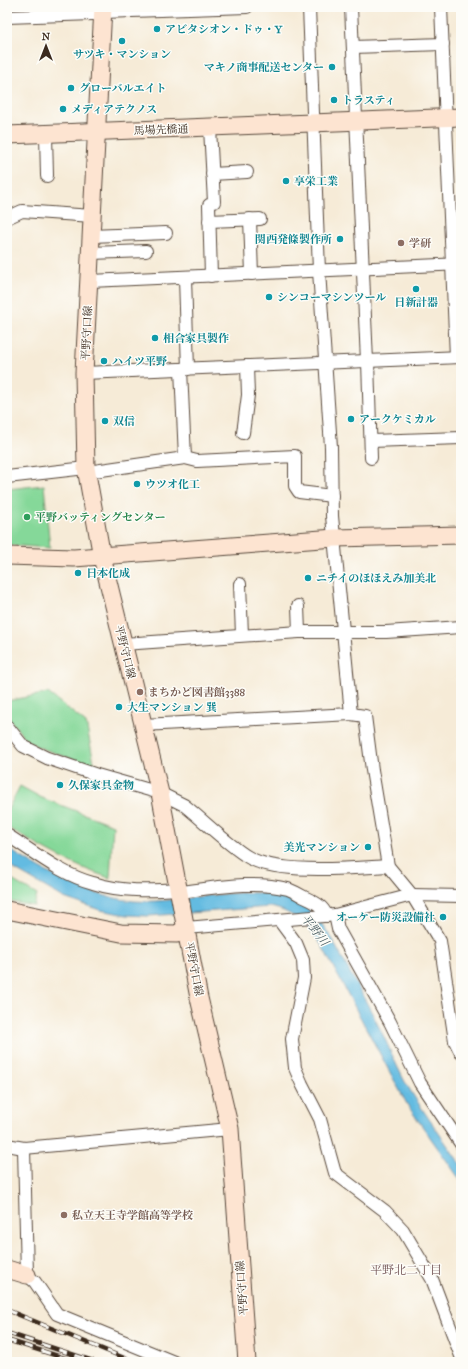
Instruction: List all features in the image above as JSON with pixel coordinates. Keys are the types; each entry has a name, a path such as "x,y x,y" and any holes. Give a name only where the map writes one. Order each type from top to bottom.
{"main road":[{"name":"平野守口線","path":"103,9 90,281 84,372 86,470 102,557 160,793 200,998 230,1129 247,1362"},
{"name":"馬場先橋通","path":"7,135 454,117"},
{"path":"7,556 48,559 102,557 335,538 461,535"},
{"path":"7,910 121,933 177,934 185,924"},
{"path":"7,1269 27,1275"}],"street":[{"path":"7,17 93,14 103,9 247,7"},
{"path":"309,7 319,271 331,447 332,496 351,714"},
{"path":"351,7 362,269 368,361 371,458"},
{"path":"84,372 459,357 454,117 443,44 441,7"},
{"path":"353,46 443,44"},
{"path":"210,128 212,174 212,204 209,221 211,276"},
{"path":"46,134 47,176"},
{"path":"212,174 247,172"},
{"path":"7,218 22,211 92,216"},
{"path":"209,221 255,219 252,274"},
{"path":"91,236 166,233"},
{"path":"91,253 146,251"},
{"path":"90,281 185,278 457,264"},
{"path":"185,278 185,458"},
{"path":"243,433 248,395 247,366"},
{"path":"371,441 461,438"},
{"path":"7,477 86,470 185,458 197,461 295,456 295,486 299,492 332,496"},
{"path":"240,584 242,636"},
{"path":"298,606 299,632"},
{"path":"123,644 299,632 339,631 344,633 461,627"},
{"path":"143,725 351,714 365,716 372,770 388,866 412,895 440,940 461,1053"},
{"path":"7,726 23,746 46,758 97,775 160,793 184,804 248,858 266,865 325,870 388,866"},
{"path":"7,835 69,873 92,883 118,889 180,892 234,886 271,885 290,890 315,902 324,909 338,929 390,1022 420,1083 461,1144"},
{"path":"185,924 283,922 329,916 412,895 461,896"},
{"path":"283,922 296,943 303,960 304,978 292,1039 295,1068 320,1119 335,1173 385,1211 403,1230 432,1279 461,1356"},
{"path":"7,1145 24,1148 230,1129"},
{"path":"24,1148 27,1275 35,1282 57,1314 66,1319 174,1362"}],"green space":[{"name":"平野バッティングセンター","path":"44,485 50,548 7,545 7,489"},
{"path":"48,693 86,723 95,767 38,747 26,740 7,716 7,701"},
{"path":"20,786 42,798 113,825 110,878 69,862 7,827 7,811"},
{"path":"7,877 37,895 34,906 7,901"}],"water":[{"name":"平野川","path":"7,848 52,875 83,889 116,898 134,901 154,901 224,894 270,894 290,899 307,908 330,936 382,1033 404,1080 424,1112 461,1165 461,1181 408,1106 322,946 312,932 300,921 286,912 270,907 148,916 127,915 100,910 64,898 7,865"}],"railway":[{"path":"7,1310 134,1362"},
{"path":"7,1333 96,1362"},
{"path":"7,1340 77,1362"}],"place":[{"name":"アビタシオン・ドゥ・Y","path":"157,29"},
{"name":"サツキ・マンション","path":"122,41"},
{"name":"マキノ商事配送センター","path":"332,67"},
{"name":"グローバルエイト","path":"71,88"},
{"name":"トラスティ","path":"334,100"},
{"name":"メディアテクノス","path":"63,109"},
{"name":"享栄工業","path":"286,181"},
{"name":"関西発條製作所","path":"340,239"},
{"name":"学研","path":"401,243"},
{"name":"日新計器","path":"416,289"},
{"name":"シンコーマシンツール","path":"269,297"},
{"name":"相合家具製作","path":"155,338"},
{"name":"ハイツ平野","path":"104,361"},
{"name":"アークケミカル","path":"351,419"},
{"name":"双信","path":"105,421"},
{"name":"ウツオ化工","path":"137,484"},
{"name":"平野バッティングセンター","path":"27,517"},
{"name":"日本化成","path":"78,573"},
{"name":"ニチイのほほえみ加美北","path":"308,578"},
{"name":"まちかど図書館3388","path":"140,692"},
{"name":"大生マンション 巽","path":"119,707"},
{"name":"久保家具金物","path":"60,785"},
{"name":"美光マンション","path":"368,847"},
{"name":"オーケー防災設備社","path":"443,917"},
{"name":"私立天王寺学館高等学校","path":"64,1215"}],"district":[{"name":"平野北二丁目","path":"406,1270"}]}
